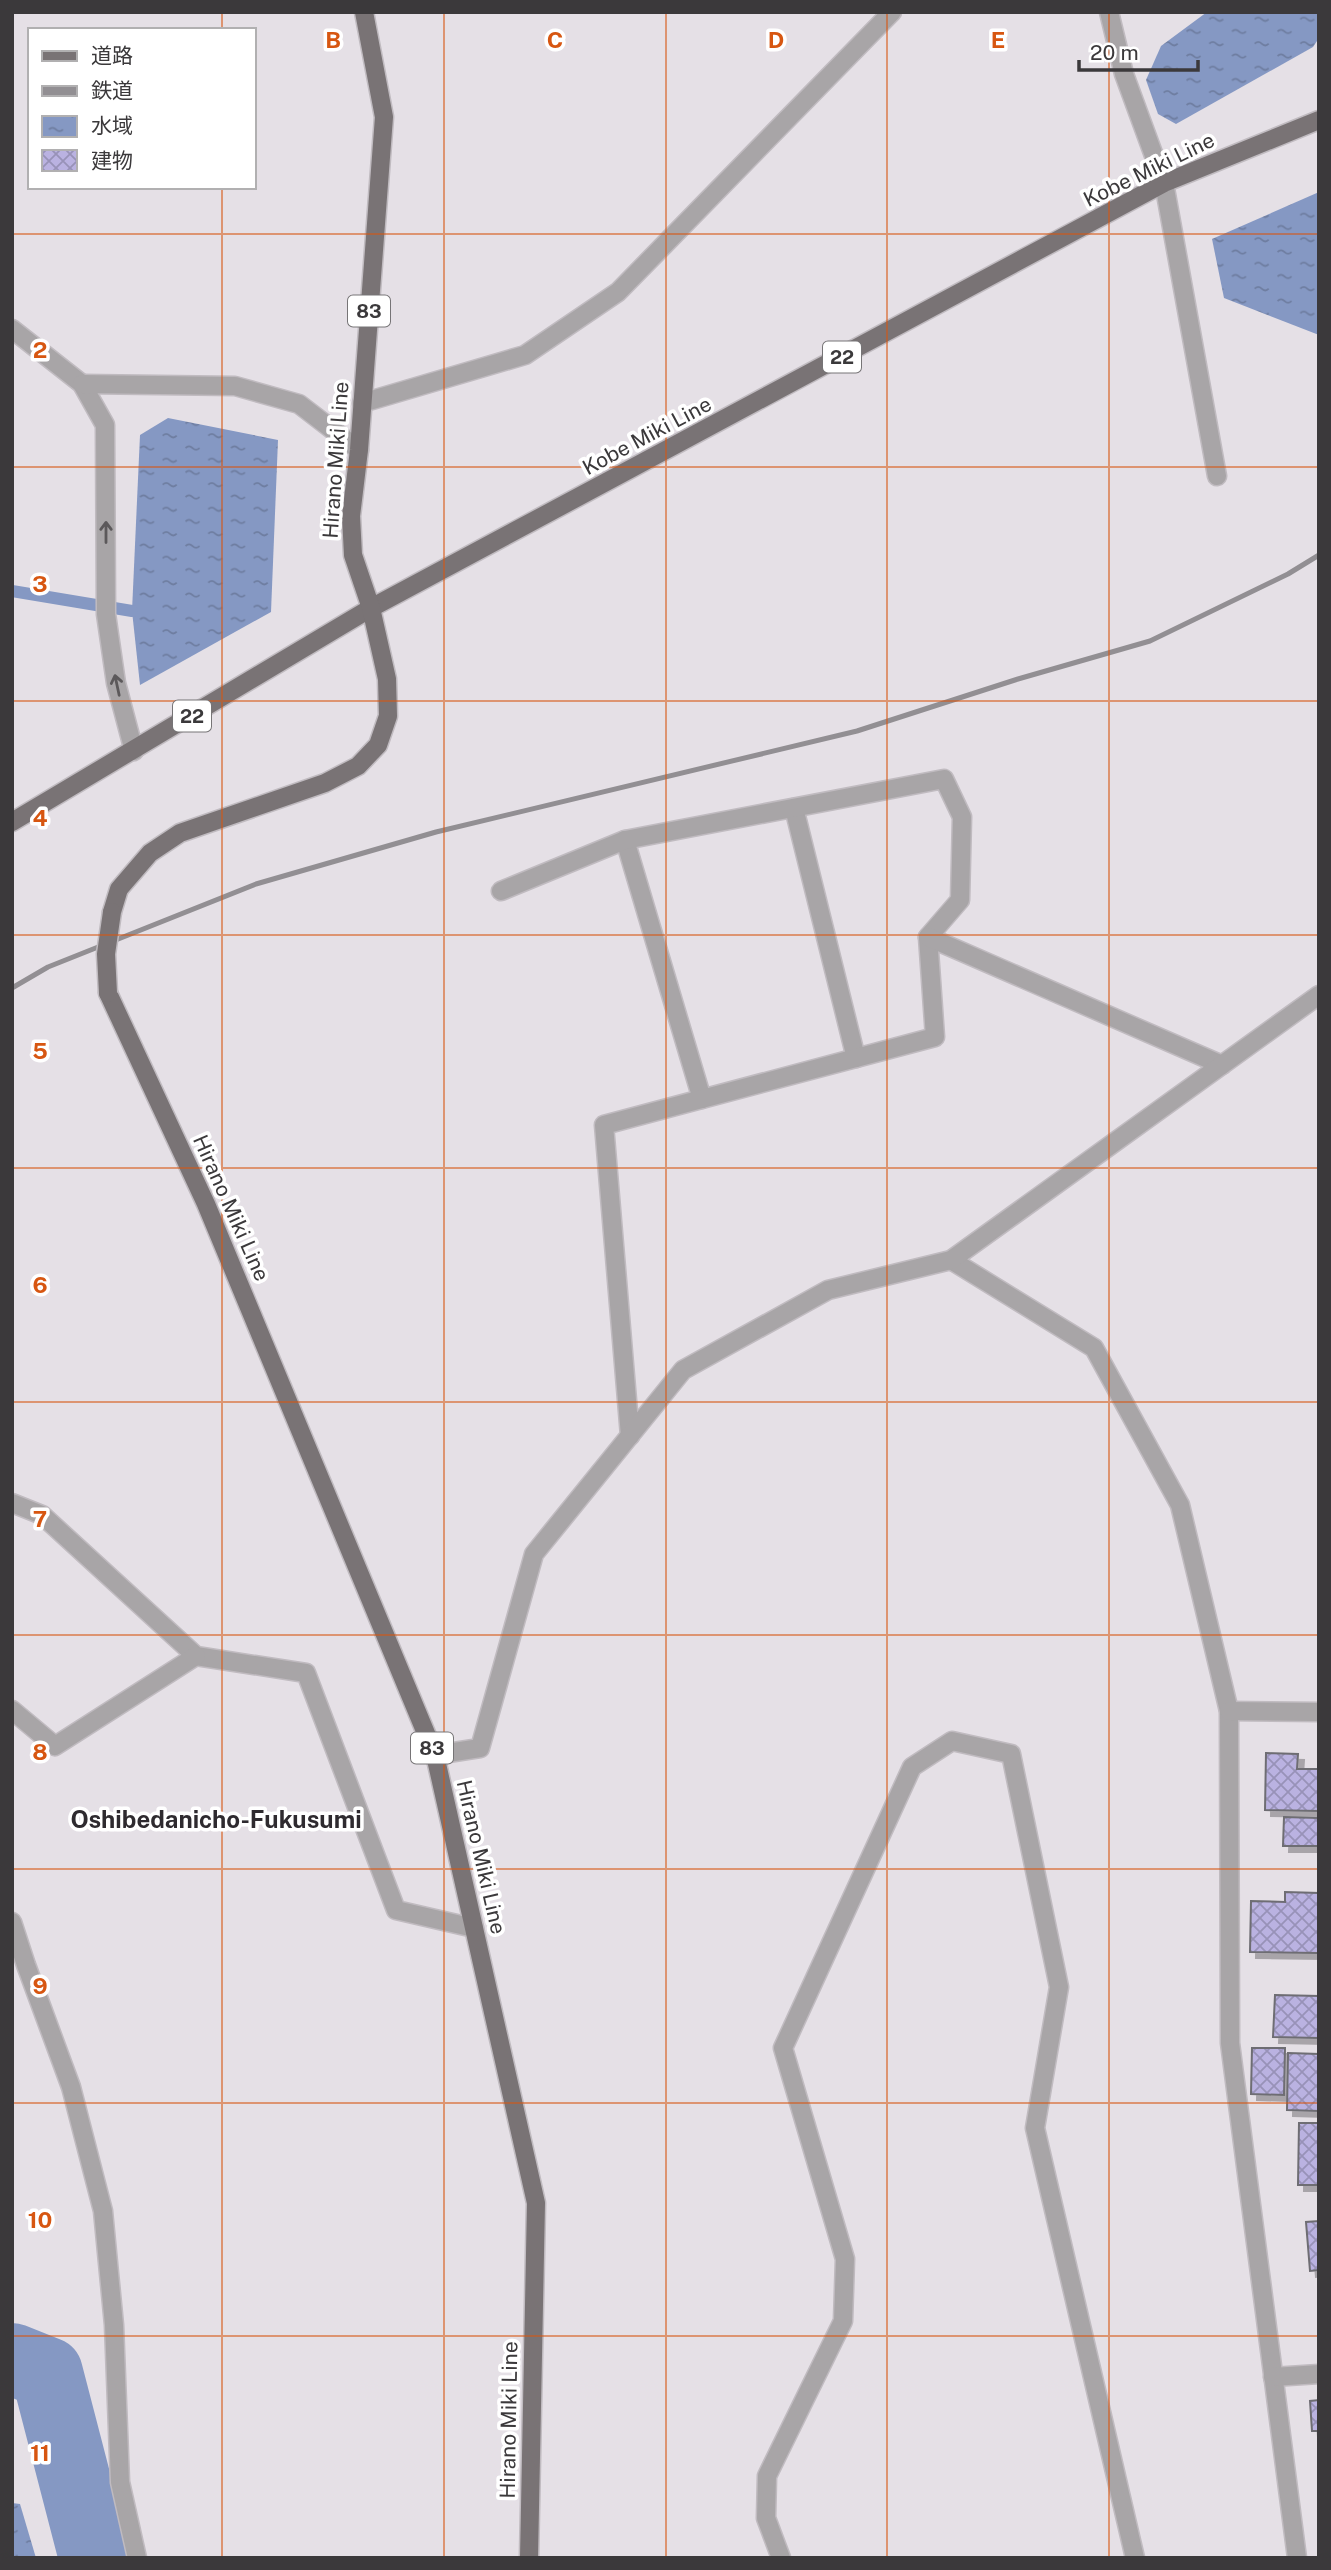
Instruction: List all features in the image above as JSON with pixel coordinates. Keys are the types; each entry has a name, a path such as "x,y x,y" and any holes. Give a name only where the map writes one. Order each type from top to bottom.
{"main road":[{"name":"Hirano Miki Line","path":"364,12 384,117 359,450 351,516 353,555 371,608 387,679 388,716 378,745 358,766 325,783 180,833 150,853 119,889 112,912 106,954 108,993 206,1204 435,1755 536,2203 529,2558"},
{"name":"Kobe Miki Line","path":"12,822 371,608 1164,183 1319,120"}],"street":[{"path":"362,403 525,355 618,292 892,12"},
{"path":"1109,12 1124,74 1164,183 1217,477"},
{"path":"12,329 82,384 105,425 106,607 116,683 134,751"},
{"path":"82,384 235,386 299,404 359,450"},
{"path":"501,891 625,840 944,779 961,817 960,901 928,937 935,1037 604,1125 630,1436"},
{"path":"794,808 856,1058"},
{"path":"625,840 702,1099"},
{"path":"928,937 1222,1065"},
{"path":"435,1755 480,1748 534,1554 683,1370 828,1290 951,1260 1319,995"},
{"path":"951,1260 1094,1348 1180,1505 1229,1711 1230,2043 1297,2558"},
{"path":"12,1503 42,1515 196,1657 306,1673 396,1910 474,1928"},
{"path":"12,1710 55,1746 196,1657"},
{"path":"1229,1711 1319,1712"},
{"path":"781,2558 766,2518 767,2476 843,2321 845,2259 783,2048 912,1767 952,1741 1011,1754 1059,1987 1035,2129 1135,2558"},
{"path":"12,1922 71,2087 103,2211 114,2325 120,2482 137,2558"},
{"path":"1273,2377 1319,2374"}],"water":[{"path":"1207,12 1319,12 1319,38 1313,47 1176,124 1158,114 1146,80 1161,46"},
{"path":"1319,192 1319,335 1224,298 1212,239"},
{"path":"168,418 278,440 271,612 140,685 132,611 140,435"},
{"path":"12,2503 20,2504 36,2558 12,2558"}],"building":[{"path":"1266,1753 1298,1754 1297,1769 1319,1769 1319,1811 1265,1810"},
{"path":"1284,1817 1319,1818 1319,1846 1283,1846"},
{"path":"1285,1892 1319,1893 1318,1953 1250,1952 1251,1901 1285,1902"},
{"path":"1275,1995 1319,1996 1319,2038 1273,2037"},
{"path":"1252,2048 1285,2048 1284,2095 1251,2094"},
{"path":"1288,2053 1319,2054 1319,2111 1287,2110"},
{"path":"1299,2123 1319,2123 1319,2185 1298,2185"},
{"path":"1319,2221 1319,2270 1310,2271 1306,2222"},
{"path":"1319,2400 1319,2431 1312,2431 1310,2401"}],"waterway":[{"path":"12,591 132,611"},
{"path":"12,2359 47,2373 95,2558"}],"railway":[{"path":"12,988 48,967 256,884 436,832 857,731 1018,679 1150,641 1288,574 1319,555"}],"district":[{"name":"Oshibedanicho-Fukusumi","path":"216,1820"}]}
